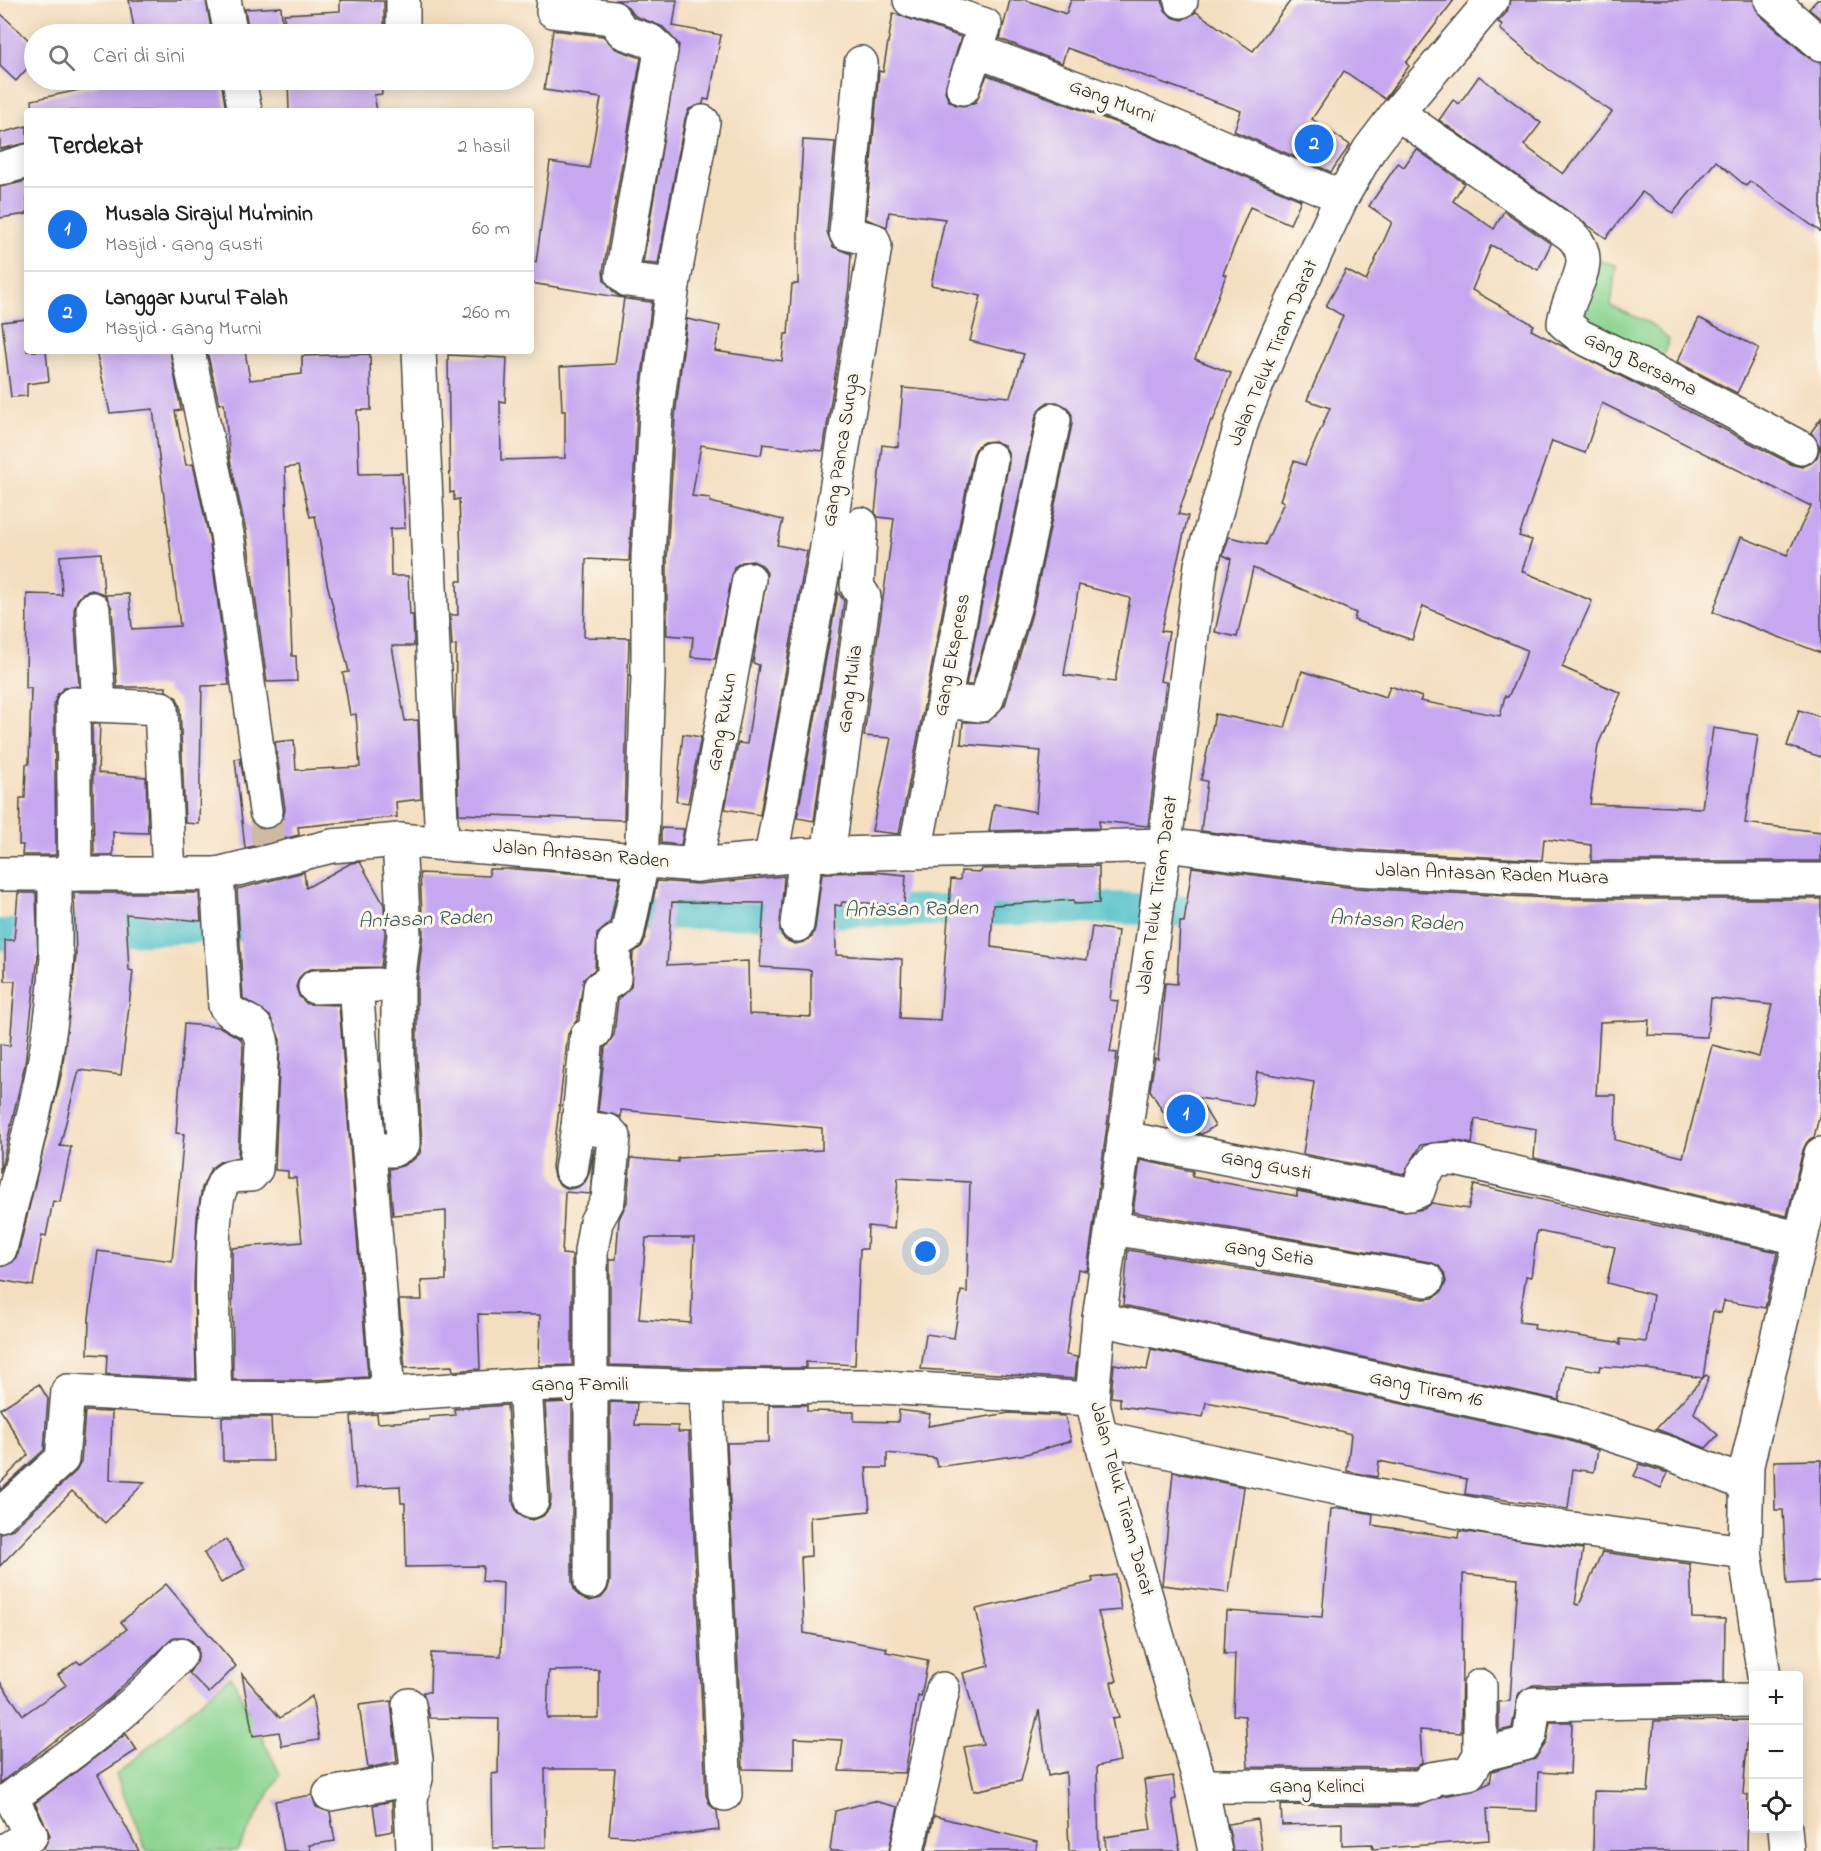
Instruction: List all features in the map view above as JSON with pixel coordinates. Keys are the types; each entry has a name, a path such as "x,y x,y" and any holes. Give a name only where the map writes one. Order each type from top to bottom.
{"street":[{"path":"224,0 229,24"},
{"path":"403,0 403,24"},
{"path":"554,0 553,11 613,18 623,32 650,41 661,51 622,274 627,280 673,285"},
{"name":"Gang Murni","path":"910,0 985,25 1135,110 1342,197"},
{"name":"Jalan Teluk Tiram Darat","path":"1215,1851 1201,1786 1100,1437 1092,1399 1099,1319 1153,934 1201,565 1243,418 1279,331 1342,197 1369,150 1397,113 1492,0"},
{"path":"1771,0 1821,44"},
{"path":"963,88 985,25"},
{"name":"Gang Panca Surya","path":"771,857 825,559 875,246 870,238 846,233 861,63"},
{"path":"241,90 244,108"},
{"name":"Gang Bersama","path":"1397,113 1571,235 1581,245 1585,261 1565,311 1564,323 1569,328 1580,336 1687,388 1801,448"},
{"path":"571,1170 578,1127 587,1036 596,1030 600,988 614,979 614,943 626,937 630,926 641,864 651,471 673,285 703,122"},
{"path":"0,169 24,162"},
{"path":"189,354 226,534 266,811"},
{"path":"419,354 442,842"},
{"path":"945,701 981,705 987,699 1014,608 1054,420"},
{"name":"Gang Ekspress","path":"915,852 991,459"},
{"name":"Gang Mulia","path":"798,921 864,597 857,586 861,524"},
{"name":"Gang Rukun","path":"696,866 749,579"},
{"path":"93,609 99,705"},
{"path":"0,1250 40,1094 50,1043 73,704 160,708 169,875"},
{"name":"Jalan Antasan Raden","path":"0,874 62,877 169,875 217,877 269,854 332,846 399,846 442,842 641,864 696,866 771,857 812,860 915,852 1165,845"},
{"name":"Jalan Antasan Raden Muara","path":"1165,845 1356,869 1569,880 1821,880"},
{"path":"369,1150 393,1150 403,1144 398,1058 398,984 404,935 399,846"},
{"path":"215,1398 212,1296 219,1197 225,1181 229,1178 251,1175 256,1169 262,1044 260,1031 256,1025 233,1014 225,1006 217,877"},
{"path":"315,987 398,984"},
{"path":"356,986 388,1394"},
{"path":"578,1127 608,1131 614,1137 608,1200 596,1222 591,1251 589,1383 591,1582"},
{"name":"Gang Gusti","path":"1124,1138 1409,1194 1418,1191 1424,1173 1435,1160 1455,1159 1799,1238"},
{"path":"1763,1671 1745,1552 1747,1465 1799,1238 1821,1154"},
{"name":"Gang Setia","path":"1112,1228 1427,1280"},
{"name":"Gang Tiram 16","path":"1099,1319 1569,1421 1671,1454 1746,1484"},
{"name":"Gang Famili","path":"0,1515 62,1459 68,1391 215,1398 317,1399 525,1384 589,1383 706,1387 863,1386 1092,1399"},
{"path":"525,1384 532,1501"},
{"path":"706,1387 725,1794"},
{"path":"1100,1437 1350,1491 1497,1519 1745,1552"},
{"path":"4,1851 31,1835 11,1798 88,1741 139,1699 180,1656"},
{"path":"1480,1686 1480,1755 1524,1744 1530,1734 1534,1704 1749,1700"},
{"path":"907,1851 944,1689"},
{"path":"409,1705 416,1778 411,1799 413,1851"},
{"name":"Gang Kelinci","path":"1201,1786 1420,1787 1428,1784 1430,1779 1469,1773 1480,1755"},
{"path":"330,1794 416,1778"},
{"path":"1785,1833 1787,1851"}],"green space":[{"path":"1597,260 1616,265 1611,306 1651,324 1669,340 1661,360 1573,319"},
{"path":"231,1676 280,1774 237,1851 146,1851 116,1774"}],"building":[{"path":"129,0 206,0 210,24 133,24"},
{"path":"340,0 384,1 384,24 284,24 284,14 340,11"},
{"path":"617,0 677,0 673,26 721,35 709,100 704,99 703,104 689,109 685,119 658,264 643,263 679,45 663,27 635,16 628,7"},
{"path":"1010,0 1026,0 1066,14 1071,0 1162,0 1165,10 1172,17 1182,20 1196,12 1253,51 1291,0 1454,0 1406,63 1409,66 1385,99 1344,71 1312,119 1350,145 1331,172 1234,131 1241,111 1067,48 1062,63 1000,39"},
{"path":"1510,0 1753,0 1759,14 1809,58 1821,62 1821,232 1750,181 1746,186 1716,161 1673,213 1642,192 1606,238 1439,120 1453,100 1459,104 1479,76 1541,123 1524,145 1563,174 1612,112 1548,69 1500,29 1503,25 1498,22 1507,12"},
{"path":"1817,0 1821,0 1821,19 1809,9"},
{"path":"281,7 282,24 247,24 245,9"},
{"path":"0,13 24,36 24,72 16,81 0,66"},
{"path":"893,13 961,37 945,91 948,100 956,105 966,106 976,102 987,75 1128,127 1301,200 1290,224 1250,207 1223,274 1226,275 1195,359 1231,373 1213,421 1211,420 1178,514 1188,516 1161,631 1169,632 1160,681 1166,682 1148,826 1099,821 1099,828 989,831 994,804 1036,812 1041,751 961,744 963,722 988,722 1005,705 1032,613 1072,424 1072,415 1067,407 1057,402 1048,402 1041,407 1036,416 996,603 972,685 966,685 1009,462 1008,452 1004,445 994,441 984,442 977,446 973,455 899,834 872,831 891,738 864,736 894,519 878,517 875,513 882,445 898,447 903,388 1010,397 1024,354 970,341 981,296 931,285 945,219 889,212 887,227 866,219 879,71 883,72","holes":["1079,585 1130,598 1115,682 1064,675"]},
{"path":"553,30 603,36 616,49 641,58 603,271 604,280 615,294 624,298 534,283 534,262 536,262 550,162 589,168 601,98 544,90"},
{"path":"79,90 223,90 226,108 33,108 32,100"},
{"path":"288,90 382,90 382,94 374,95 376,108 289,108"},
{"path":"24,127 24,144 0,149 0,133"},
{"path":"803,140 835,142 827,232 833,247 851,254 849,287 823,451 763,444 761,455 701,445 692,496 710,498 710,502 783,520 777,545 807,551 760,815 725,809 738,743 747,744 759,665 753,663 767,573 762,565 753,561 742,562 734,567 715,659 691,657 693,637 667,635 667,559 675,416 687,319 720,326 715,351 782,361 785,334 788,334 792,284 798,284 798,227"},
{"path":"1416,149 1464,183 1453,201 1494,229 1504,211 1551,244 1538,270 1491,245 1472,290 1534,325 1531,330 1793,465 1802,467 1817,457 1820,447 1811,432 1821,418 1821,653 1713,612 1741,537 1787,555 1811,506 1602,403 1585,453 1552,441 1519,536 1532,540 1522,571 1592,601 1562,667 1621,693 1598,745 1590,804 1702,808 1713,728 1758,735 1745,823 1821,832 1821,861 1591,861 1591,845 1544,839 1542,860 1358,850 1201,831 1207,781 1201,780 1215,714 1285,728 1302,671 1386,697 1390,686 1422,697 1420,701 1500,716 1505,696 1508,697 1524,660 1527,650 1423,606 1412,640 1354,620 1356,613 1253,568 1237,637 1215,632 1231,559 1223,555 1229,537 1265,545 1284,502 1280,500 1294,461 1305,465 1330,408 1307,400 1343,316 1326,306 1346,270 1366,281 1392,222 1369,206 1398,163 1404,167"},
{"path":"24,182 24,214 0,218 0,187"},
{"path":"624,298 652,302 637,413 629,561 586,559 584,637 629,638 624,820 459,814 455,718 456,645 452,646 450,615 458,615 457,581 462,581 459,499 454,500 454,492 450,493 448,355 507,358 505,402 500,401 501,460 565,458 565,411 562,411 560,367 615,364"},
{"path":"1699,318 1759,348 1737,393 1677,362"},
{"path":"24,319 24,354 46,354 49,381 27,384 27,396 11,397 2,322"},
{"path":"97,354 171,354 181,410 175,411 186,465 193,464 209,537 229,685 202,686 199,824 185,823 180,707 177,698 166,691 166,687 117,687 112,608 105,595 129,594 132,629 180,626 153,409 110,413"},
{"path":"208,354 246,354 250,380 302,374 302,356 370,354 371,410 357,410 359,474 402,473 405,528 390,529 391,576 408,576 410,615 413,615 414,646 392,646 405,721 418,720 421,799 396,802 397,817 298,827 299,835 245,848 235,759 240,758 251,822 258,828 268,830 278,825 283,819 285,809 275,742 294,740 296,770 360,767 356,714 350,715 343,673 349,672 327,583 315,516 310,517 298,466 285,468 292,656 296,656 297,681 267,682 246,531 230,460 224,403 219,404"},
{"path":"101,553 104,594 92,590 83,593 77,600 74,610 79,686 64,688 57,695 54,704 56,855 22,855 23,845 19,845 20,798 25,798 26,764 29,764 31,688 26,688 27,594 62,595 60,556"},
{"path":"838,592 844,601 814,821 797,818"},
{"path":"1799,710 1821,717 1821,757 1787,746"},
{"path":"92,724 100,724 98,773 146,777 148,833 113,832 113,855 94,855"},
{"path":"683,734 701,737 688,803 676,801"},
{"path":"661,828 684,829 681,845 661,843"},
{"path":"360,862 384,905 385,934 381,967 314,968 306,971 299,978 296,987 299,996 307,1004 339,1005 368,1377 316,1380 233,1380 232,1248 302,1242 296,1178 288,1178 288,1171 275,1170 280,1040 270,1016 243,998 237,889 304,872 306,888 351,863"},
{"path":"1099,866 1099,903 1074,904 1074,900 993,905 991,947 1087,960 1092,927 1118,931 1110,1000 1118,1001 1110,1052 1117,1053 1087,1271 1078,1269 1066,1355 1077,1357 1075,1379 921,1369 926,1334 954,1338 961,1291 967,1292 970,1182 898,1178 894,1229 868,1226 867,1249 860,1249 855,1365 806,1362 806,1368 705,1368 610,1365 610,1259 616,1259 619,1219 627,1202 631,1158 678,1162 678,1158 822,1150 822,1128 621,1110 621,1117 598,1111 605,1048 614,1035 618,999 631,987 633,953 642,946 645,939 657,881 698,884 784,876 780,932 785,940 795,944 812,937 822,873 873,872 906,875 904,905 842,902 841,906 835,905 836,955 902,959 900,1018 940,1020 951,879 960,880 961,871 981,872 982,869","holes":["672,902 764,903 760,967 811,970 811,1017 749,1014 748,961 667,965","646,1238 694,1238 691,1323 639,1319"]},
{"path":"1192,867 1355,888 1568,899 1821,899 1821,1110 1814,1137 1807,1142 1803,1150 1787,1216 1534,1158 1536,1129 1475,1119 1472,1144 1454,1140 1421,1145 1404,1174 1303,1154 1314,1082 1257,1072 1252,1106 1198,1098 1215,1126 1202,1134 1173,1128 1150,1090 1155,1058 1158,1059 1165,983 1177,984 1180,922 1184,922","holes":["1711,998 1772,1005 1759,1057 1712,1045 1683,1157 1615,1140 1616,1095 1596,1095 1600,1022 1649,1020 1648,1035 1707,1037"]},
{"path":"489,869 620,877 610,923 597,934 595,969 584,979 577,1020 568,1034 552,1167 554,1177 560,1185 569,1189 578,1187 585,1182 589,1174 594,1148 590,1194 565,1192 562,1254 572,1255 572,1365 539,1366 540,1315 478,1314 480,1369 453,1371 452,1366 405,1368 399,1300 422,1300 421,1281 446,1280 446,1211 393,1215 389,1169 413,1160 420,1153 422,1144 417,1057 417,985 423,934 420,873 489,876"},
{"path":"18,893 36,893 38,957 25,1064 0,1173 0,1044 10,1046 15,981 5,981 5,940 14,940"},
{"path":"74,893 199,893 201,921 126,914 129,970 133,971 121,1075 79,1070 60,1146 71,1147 60,1202 53,1201 46,1236 42,1235 33,1286 0,1280 0,1267 13,1262 18,1254 62,1071 76,956"},
{"path":"184,1024 220,1027 241,1039 243,1046 238,1157 221,1161 211,1168 202,1188 197,1217 194,1284 196,1379 106,1374 107,1355 88,1354 89,1318 98,1251 172,1261 184,1134 176,1133"},
{"path":"1140,1160 1193,1171 1192,1177 1297,1196 1297,1191 1405,1212 1424,1209 1432,1203 1468,1209 1474,1185 1778,1252 1765,1308 1724,1301 1721,1313 1713,1311 1703,1378 1647,1369 1600,1366 1599,1371 1565,1365 1559,1400 1123,1305 1128,1250 1424,1299 1433,1298 1441,1292 1446,1282 1439,1266 1430,1262 1133,1212","holes":["1537,1231 1615,1247 1607,1283 1653,1295 1646,1342 1620,1339 1620,1345 1616,1342 1534,1329 1535,1324 1519,1322 1526,1276 1531,1277"]},
{"path":"1151,1349 1564,1439 1598,1450 1594,1472 1573,1469 1568,1509 1465,1494 1467,1479 1379,1461 1377,1477 1347,1471 1351,1434 1283,1416 1206,1402 1203,1417 1120,1406 1120,1398 1111,1397 1114,1364 1147,1370"},
{"path":"1706,1375 1709,1377 1694,1413 1718,1435 1706,1448 1656,1429"},
{"path":"39,1384 48,1399 44,1450 0,1490 0,1483 28,1455 0,1409"},
{"path":"572,1402 572,1582 575,1592 590,1601 601,1598 610,1582 610,1402 637,1403 635,1425 678,1426 678,1432 689,1432 706,1795 710,1805 717,1811 719,1830 651,1838 609,1835 615,1769 545,1769 546,1847 493,1848 492,1774 498,1773 499,1719 430,1718 423,1692 430,1692 431,1653 501,1656 503,1583 482,1581 483,1566 406,1567 405,1503 401,1503 400,1486 356,1488 351,1416 377,1414 378,1423 429,1420 429,1417 455,1415 454,1409 507,1405 513,1503 517,1512 524,1518 533,1520 543,1516 549,1509 551,1500 545,1403","holes":["599,1670 599,1718 547,1718 549,1671"]},
{"path":"769,1405 807,1405 807,1411 854,1412 854,1421 898,1422 899,1410 930,1414 928,1426 1009,1413 1065,1416 1071,1441 1026,1454 937,1467 935,1458 887,1453 887,1468 866,1468 870,1511 810,1517 811,1556 801,1557 804,1633 887,1648 886,1652 928,1660 921,1697 918,1696 905,1773 839,1771 843,1740 794,1738 794,1770 743,1769 727,1443 769,1442"},
{"path":"85,1411 112,1412 110,1480 145,1482 105,1523 72,1491 0,1566 0,1533 13,1529 75,1472 81,1461"},
{"path":"222,1417 271,1417 273,1461 223,1461"},
{"path":"1821,1460 1821,1582 1787,1584 1783,1510 1775,1510 1774,1461"},
{"path":"1640,1464 1668,1473 1661,1488 1634,1476"},
{"path":"1173,1472 1244,1487 1229,1593 1162,1585"},
{"path":"1342,1508 1373,1514 1372,1525 1458,1538 1459,1531 1583,1549 1575,1604 1579,1605 1602,1552 1690,1564 1692,1618 1725,1619 1724,1682 1533,1685 1518,1694 1512,1728 1499,1731 1499,1702 1510,1701 1518,1579 1463,1574 1461,1733 1420,1730 1422,1763 1415,1768 1248,1767 1245,1716 1233,1715 1235,1654 1224,1654 1226,1611 1322,1617 1331,1509"},
{"path":"226,1539 245,1569 221,1583 204,1553"},
{"path":"1116,1575 1121,1610 1098,1612 1117,1681 1111,1682 1119,1718 1112,1719 1120,1761 1097,1766 1099,1851 1069,1851 1066,1772 1048,1776 1039,1710 1021,1781 974,1791 964,1747 983,1744 963,1673 989,1666 976,1609 1093,1582 1092,1578"},
{"path":"166,1584 236,1666 209,1693 189,1673 198,1659 198,1649 192,1641 184,1637 174,1637 109,1699 0,1783 0,1682 23,1715 66,1685 58,1675 77,1661 80,1664 127,1629 121,1622"},
{"path":"242,1674 280,1718 312,1696 319,1740 282,1746 279,1732 253,1736"},
{"path":"391,1701 397,1762 368,1768 359,1705"},
{"path":"1749,1720 1743,1794 1748,1795 1747,1851 1593,1851 1594,1791 1648,1792 1654,1721"},
{"path":"1550,1722 1572,1722 1570,1774 1538,1772 1537,1811 1487,1809 1489,1840 1373,1849 1372,1844 1342,1845 1342,1823 1282,1825 1281,1805 1420,1806 1442,1796 1472,1791 1490,1783 1492,1771 1535,1759 1546,1743"},
{"path":"126,1734 137,1750 98,1775 139,1851 46,1851 44,1848 50,1835 35,1803"},
{"path":"1173,1776 1176,1799 1172,1800 1180,1851 1106,1851 1105,1837 1151,1830 1144,1780"},
{"path":"312,1795 316,1807 330,1812 335,1841 309,1845 311,1851 284,1851 275,1801"},
{"path":"392,1801 393,1831 377,1834 373,1805"},
{"path":"874,1801 898,1807 889,1851 830,1851 835,1811"},
{"path":"934,1816 1037,1842 1036,1851 926,1851"},
{"path":"1257,1819 1262,1851 1233,1851 1228,1824"}],"waterway":[{"name":"Antasan Raden","path":"569,915 1117,908 1230,913"},
{"name":"Antasan Raden","path":"0,935 282,924"}],"tunnel":[{"path":"266,811 269,850"}],"place":[{"name":"Langgar Nurul Falah","path":"1314,144"},
{"name":"Musala Sirajul Mu'minin","path":"1186,1114"}]}
